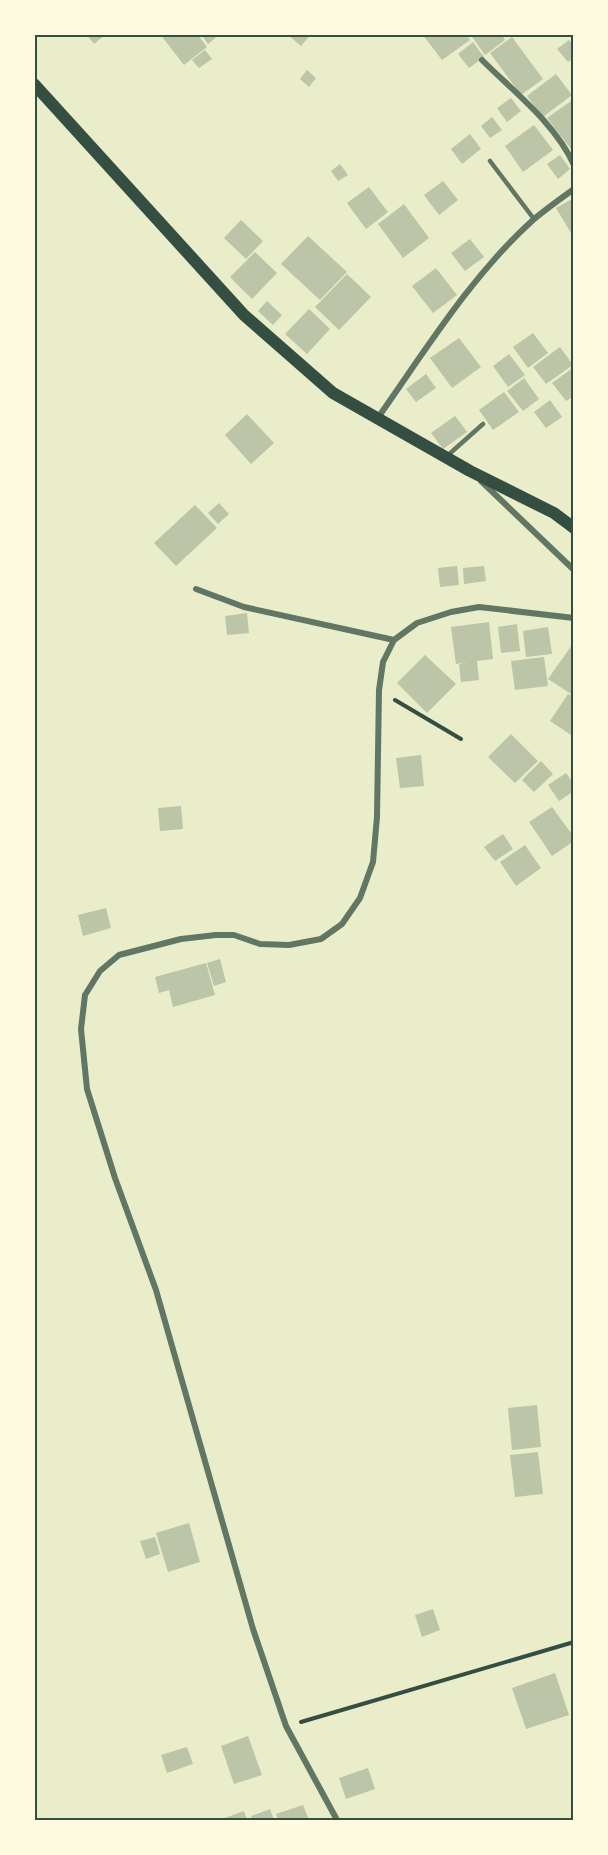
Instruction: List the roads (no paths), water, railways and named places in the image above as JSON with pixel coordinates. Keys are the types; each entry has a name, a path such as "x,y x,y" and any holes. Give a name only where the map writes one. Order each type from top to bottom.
{"main road":[{"path":"34,84 244,315 333,393 470,471 554,513 573,528"}],"street":[{"path":"482,60 542,120 566,149 573,165"},
{"path":"377,418 467,294 497,257 534,219 573,189"},
{"path":"470,471 573,570"},
{"path":"196,589 244,607 394,640"},
{"path":"337,1821 286,1726 253,1629 156,1290 115,1178 87,1089 81,1029 85,995 100,971 119,955 181,939 216,935 234,935 260,944 289,945 321,939 342,924 360,898 373,862 377,817 379,690 383,662 394,640 417,623 451,612 478,607 573,618"}],"lane":[{"path":"490,161 534,219"},
{"path":"446,457 483,424"}]}
